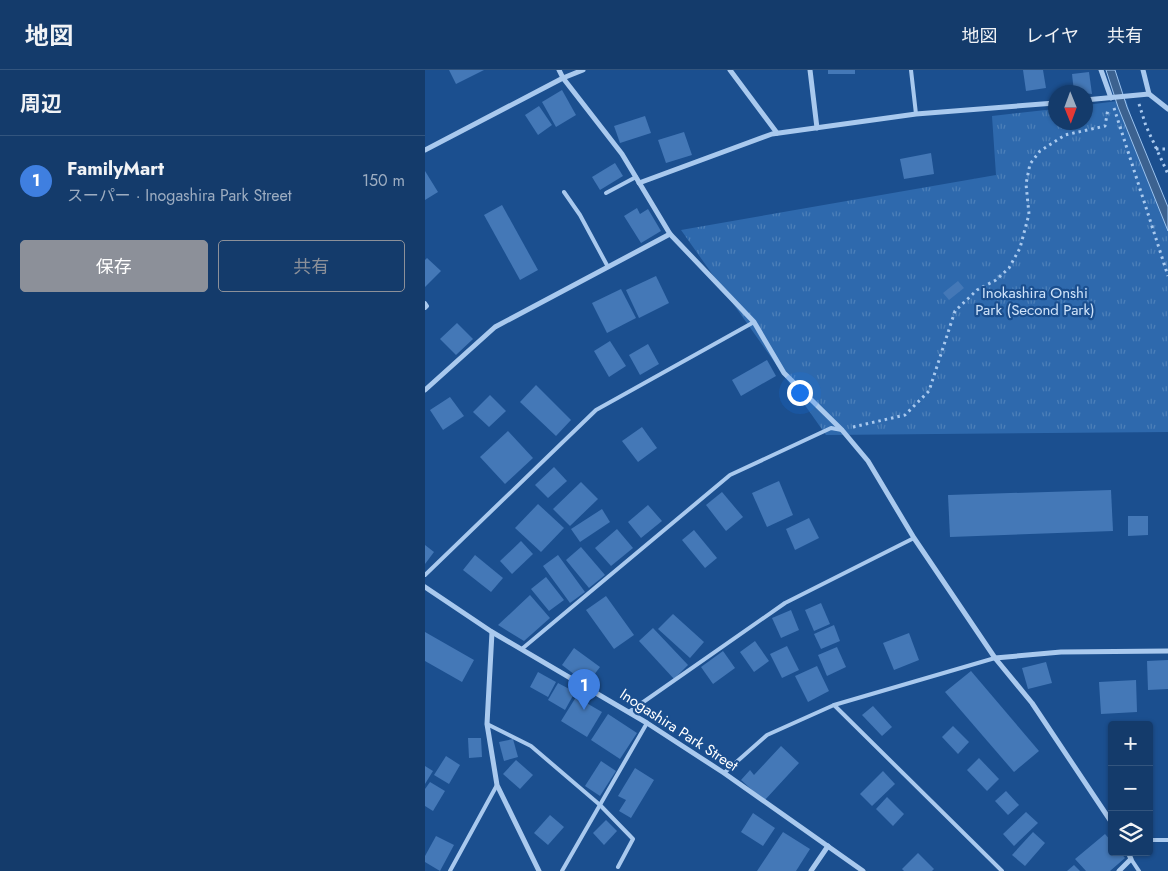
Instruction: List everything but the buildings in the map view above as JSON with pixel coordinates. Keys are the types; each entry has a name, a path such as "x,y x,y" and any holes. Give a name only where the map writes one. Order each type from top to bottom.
{"street":[{"path":"559,70 563,78 622,154 670,234 754,322 784,373 842,430 868,461 915,538 995,658 1032,704 1108,817"},
{"path":"425,150 563,78 583,70"},
{"path":"730,70 777,133"},
{"path":"810,70 817,128"},
{"path":"1101,70 1111,98"},
{"path":"1143,70 1149,94 1168,109"},
{"path":"1093,99 1149,94"},
{"path":"639,184 777,133 916,114 1048,104"},
{"path":"425,390 495,327 670,234"},
{"name":"Inogashira Park Street","path":"425,587 492,632 523,648 647,723 724,773 863,871"},
{"path":"492,632 487,724 497,785 539,871"},
{"path":"995,658 1061,652 1168,651"},
{"path":"811,871 828,846"},
{"path":"1119,871 1131,859 1130,856"}],"lane":[{"path":"911,70 916,114"},
{"path":"606,192 636,177"},
{"path":"564,192 580,215 608,267"},
{"path":"425,303 427,306 425,308"},
{"path":"425,575 595,410 754,322"},
{"path":"523,648 730,475 831,428 842,430"},
{"path":"629,712 709,658 785,603 915,538"},
{"path":"724,773 767,735 834,705 995,658"},
{"path":"834,705 1002,871"},
{"path":"562,871 647,723"},
{"path":"487,724 531,746 600,805 633,839 617,866"},
{"path":"450,871 497,785"},
{"path":"1153,840 1168,840"},
{"path":"1131,859 1139,871"}],"path":[{"path":"1139,96 1145,126 1168,174"},
{"path":"1111,98 1168,276"},
{"path":"842,430 905,415 929,390 955,311 977,290 996,280 1009,268 1020,248 1029,214 1026,184 1030,164 1040,150 1065,135 1105,126 1111,98"},
{"path":"1156,149 1168,149"}],"green space":[{"name":"Inokashira Onshi Park (Second Park)","path":"1126,100 1168,231 1168,432 826,435 681,230 996,175 992,116 1048,110 1048,130 1093,130 1093,104"}],"shaded area":[{"path":"1106,70 1115,70 1127,107 1168,207 1168,231 1118,107"}],"place":[{"name":"FamilyMart","path":"584,710"}]}
